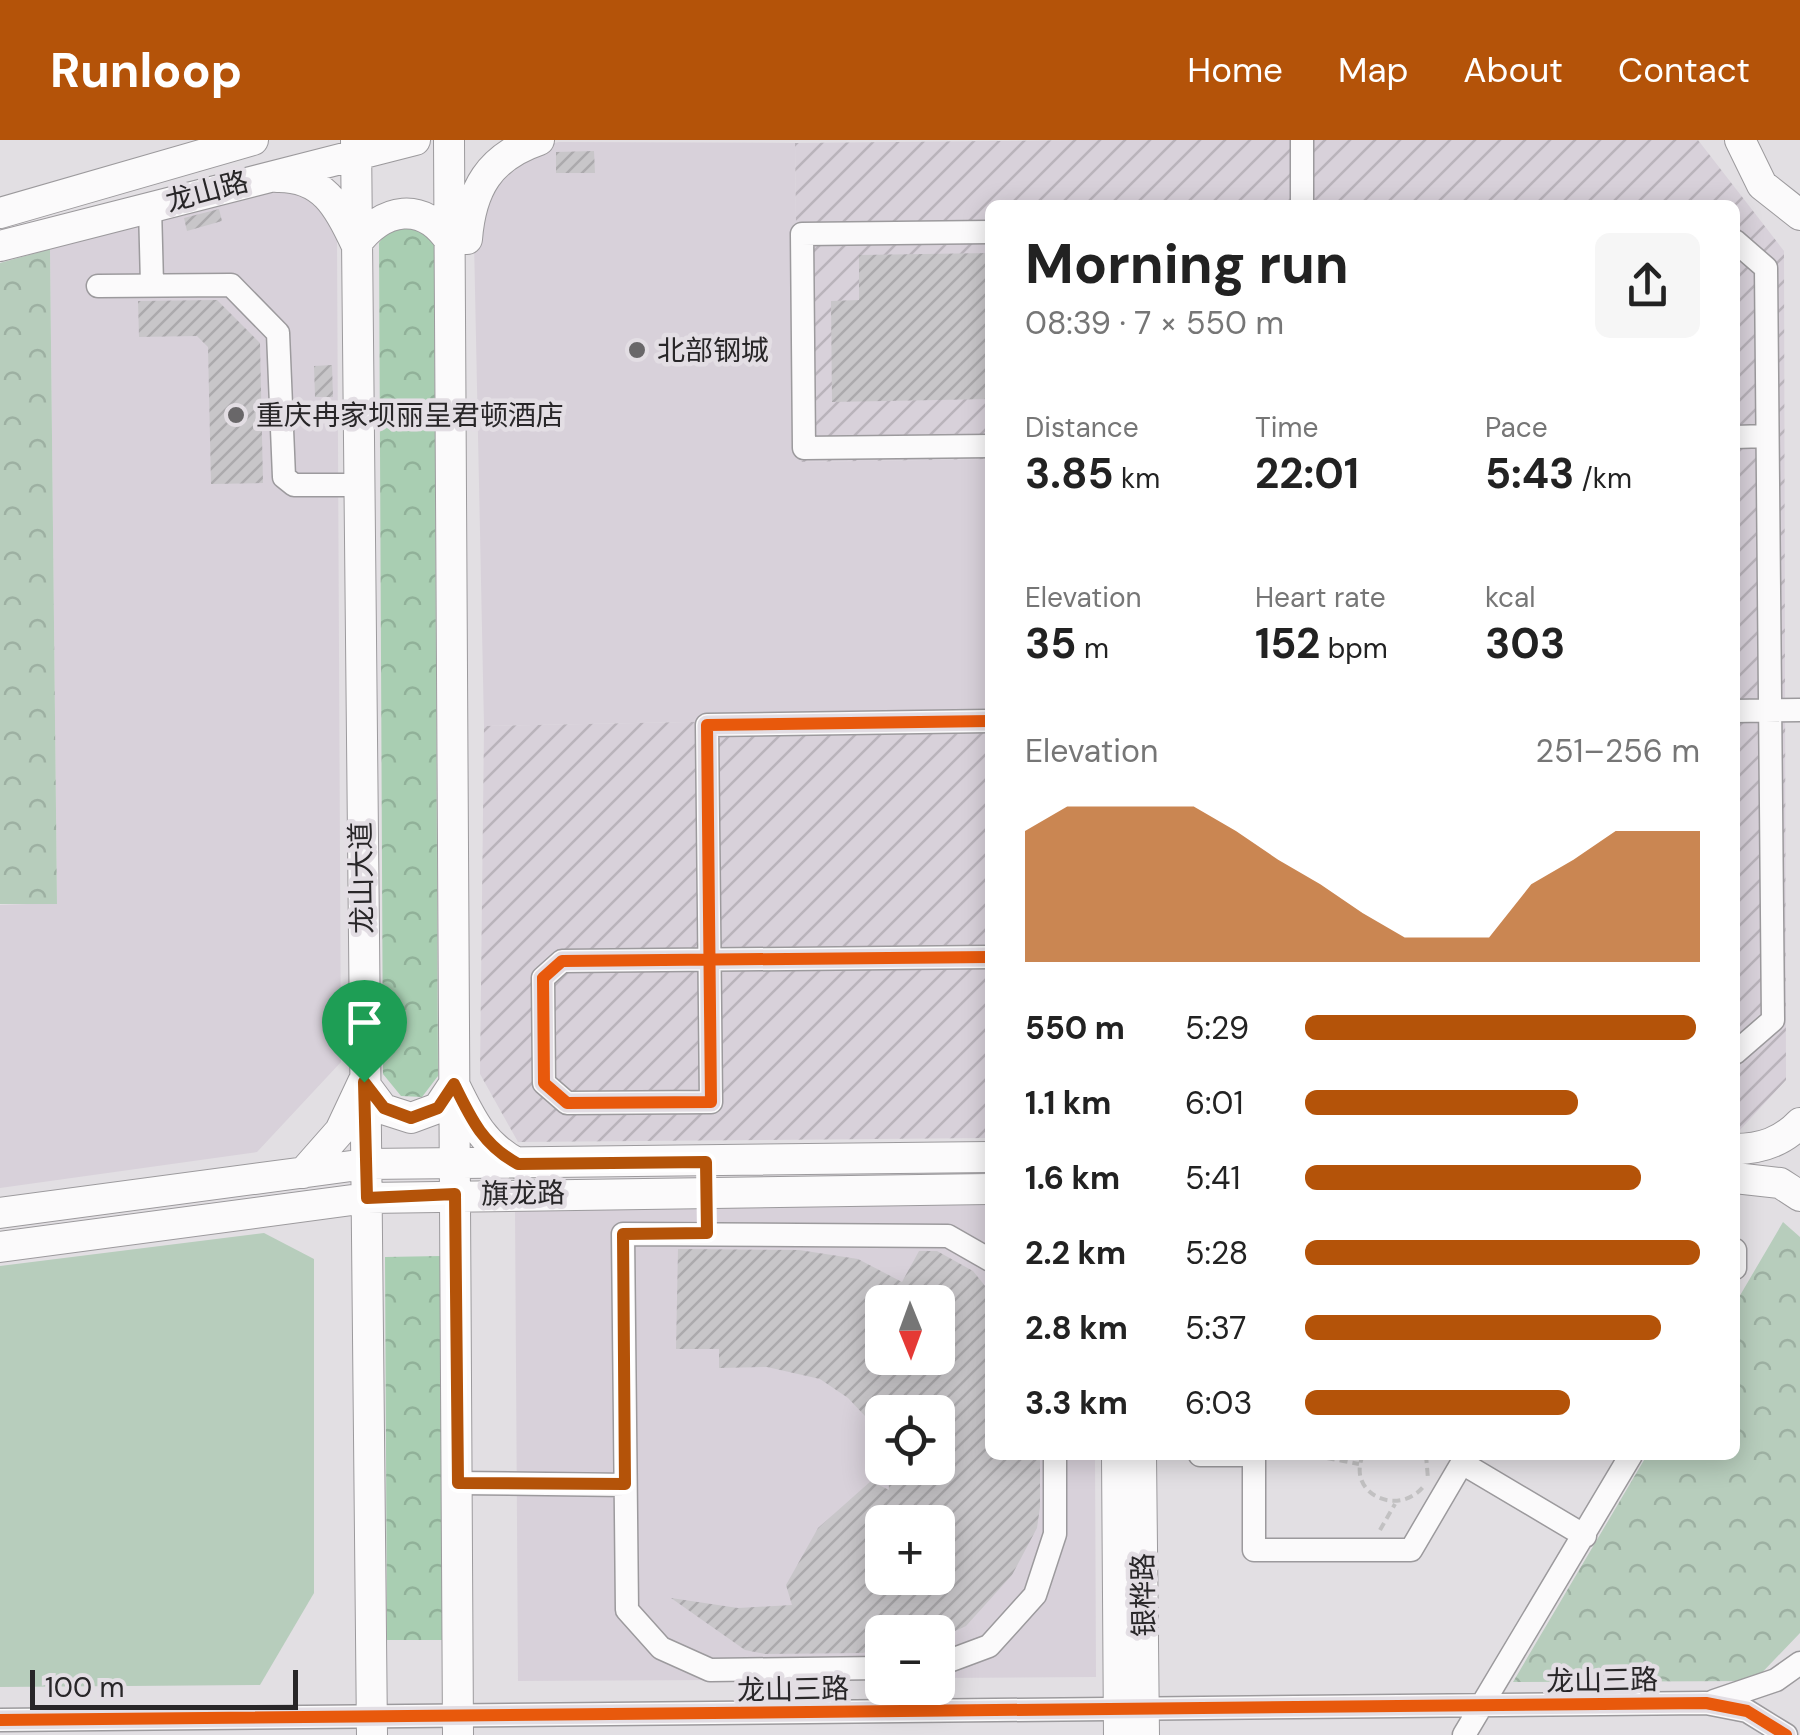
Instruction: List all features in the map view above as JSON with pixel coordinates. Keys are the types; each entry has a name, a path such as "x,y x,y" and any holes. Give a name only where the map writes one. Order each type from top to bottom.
{"main road":[{"name":"龙山路","path":"0,213 252,140"},
{"name":"龙山路","path":"0,246 261,177 356,146 415,140"},
{"path":"450,140 458,1726"},
{"path":"451,300 466,260 475,190 505,156 539,140"},
{"path":"1740,140 1762,185 1800,215"},
{"name":"龙山大道","path":"356,146 356,485 372,1726"},
{"path":"261,177 292,176 320,187 332,199 356,244 378,220 408,211 434,221 450,241"},
{"path":"303,1172 340,1131 364,1082 384,1108 411,1118 438,1108 454,1084"},
{"path":"454,1084 475,1127 493,1150 518,1164"},
{"path":"1740,1150 1756,1149 1779,1140 1800,1123"},
{"path":"0,1213 366,1164 455,1179 518,1164 706,1176 985,1157"},
{"name":"旗龙路","path":"0,1247 367,1198 455,1179 706,1176 985,1189"},
{"path":"1740,1179 1780,1183 1800,1196"},
{"name":"银桦路","path":"1117,1460 1131,1722"},
{"name":"银桦路","path":"1131,1722 1141,1460"}],"street":[{"path":"1302,140 1302,200"},
{"path":"150,207 152,284"},
{"path":"985,232 802,234 804,448 985,446"},
{"path":"1740,245 1766,268 1773,1020 1740,1048"},
{"path":"98,286 223,282 274,325 284,478 294,485 356,485"},
{"path":"1740,436 1767,436"},
{"path":"1740,711 1800,710"},
{"path":"985,721 707,725 709,960 711,1102 567,1103 544,1083 543,978 562,960 709,960 985,957"},
{"path":"706,1176 707,1233"},
{"path":"865,1668 710,1670 661,1648 627,1610 623,1234 948,1236 985,1257"},
{"path":"955,1659 990,1646 1035,1595 1055,1534 1055,1460"},
{"path":"1254,1460 1254,1550 1410,1550 1461,1460"},
{"path":"1464,1460 1585,1536"},
{"path":"1464,1735 1629,1460"},
{"path":"458,1483 625,1484"},
{"path":"1706,1703 1746,1693 1800,1663"},
{"path":"1706,1703 1747,1711 1786,1735"},
{"name":"龙山三路","path":"0,1720 372,1726 1131,1722 1484,1706 1706,1703"}],"path":[{"path":"1338,1460 1359,1464"},
{"path":"1361,1460 1362,1484 1376,1498 1395,1504 1414,1498 1427,1483 1426,1460"},
{"path":"1366,1550 1395,1504"}],"shaded area":[{"path":"1698,140 1784,251 1786,1080 1740,1130 1740,200 985,200 985,459 799,462 795,143"},
{"name":"北部钢城","path":"559,142 795,143 799,462 985,459 985,716 484,726 474,241 485,190 540,146"},
{"path":"276,185 294,185 335,224 337,240 341,1062 257,1152 0,1188 0,905 57,903 50,249"},
{"path":"985,716 985,1138 518,1142 480,1074 484,726"},
{"path":"985,1205 985,1460 1095,1460 1096,1677 955,1678 955,1615 865,1615 865,1679 518,1681 515,1208"}],"green space":[{"path":"391,225 419,226 434,242 438,1076 422,1097 401,1096 383,1074 379,243"},
{"path":"50,249 57,904 0,904 0,263"},
{"path":"1783,1222 1800,1237 1800,1633 1754,1681 1513,1682 1644,1460 1740,1460 1740,1295"},
{"path":"264,1233 314,1259 314,1593 260,1685 0,1687 0,1266"},
{"path":"441,1256 444,1640 387,1640 385,1257"}],"building":[{"path":"594,151 595,173 556,173 556,152"},
{"path":"219,209 222,221 187,231 184,218"},
{"path":"985,253 985,399 832,402 831,301 859,300 859,255"},
{"name":"重庆冉家坝丽呈君顿酒店","path":"217,300 260,343 263,483 211,484 208,347 197,336 139,337 138,301"},
{"path":"332,365 333,397 315,397 314,366"},
{"path":"678,1249 799,1250 858,1259 902,1282 919,1251 937,1251 973,1271 985,1286 985,1460 1040,1460 1037,1528 1012,1575 966,1626 955,1631 955,1615 865,1615 863,1653 765,1654 745,1650 671,1598 738,1608 792,1605 786,1585 818,1528 866,1485 889,1490 889,1485 955,1485 955,1395 865,1395 865,1416 848,1398 820,1379 767,1367 719,1368 719,1349 676,1349"}],"cycle path":[{"path":"709,960 707,725 985,721"},
{"path":"709,960 985,957"},
{"path":"709,960 711,1102 567,1103 544,1083 543,978 562,961 709,960"},
{"path":"0,1720 1706,1703 1747,1711 1786,1735"}],"place":[{"name":"北部钢城","path":"637,350"},
{"name":"重庆冉家坝丽呈君顿酒店","path":"236,415"}],"route":[{"path":"364,1082 384,1108 411,1118 438,1108 454,1084 475,1127 493,1150 518,1164 706,1162 707,1233 623,1234 625,1484 458,1483 455,1194 367,1198 364,1082"}]}
